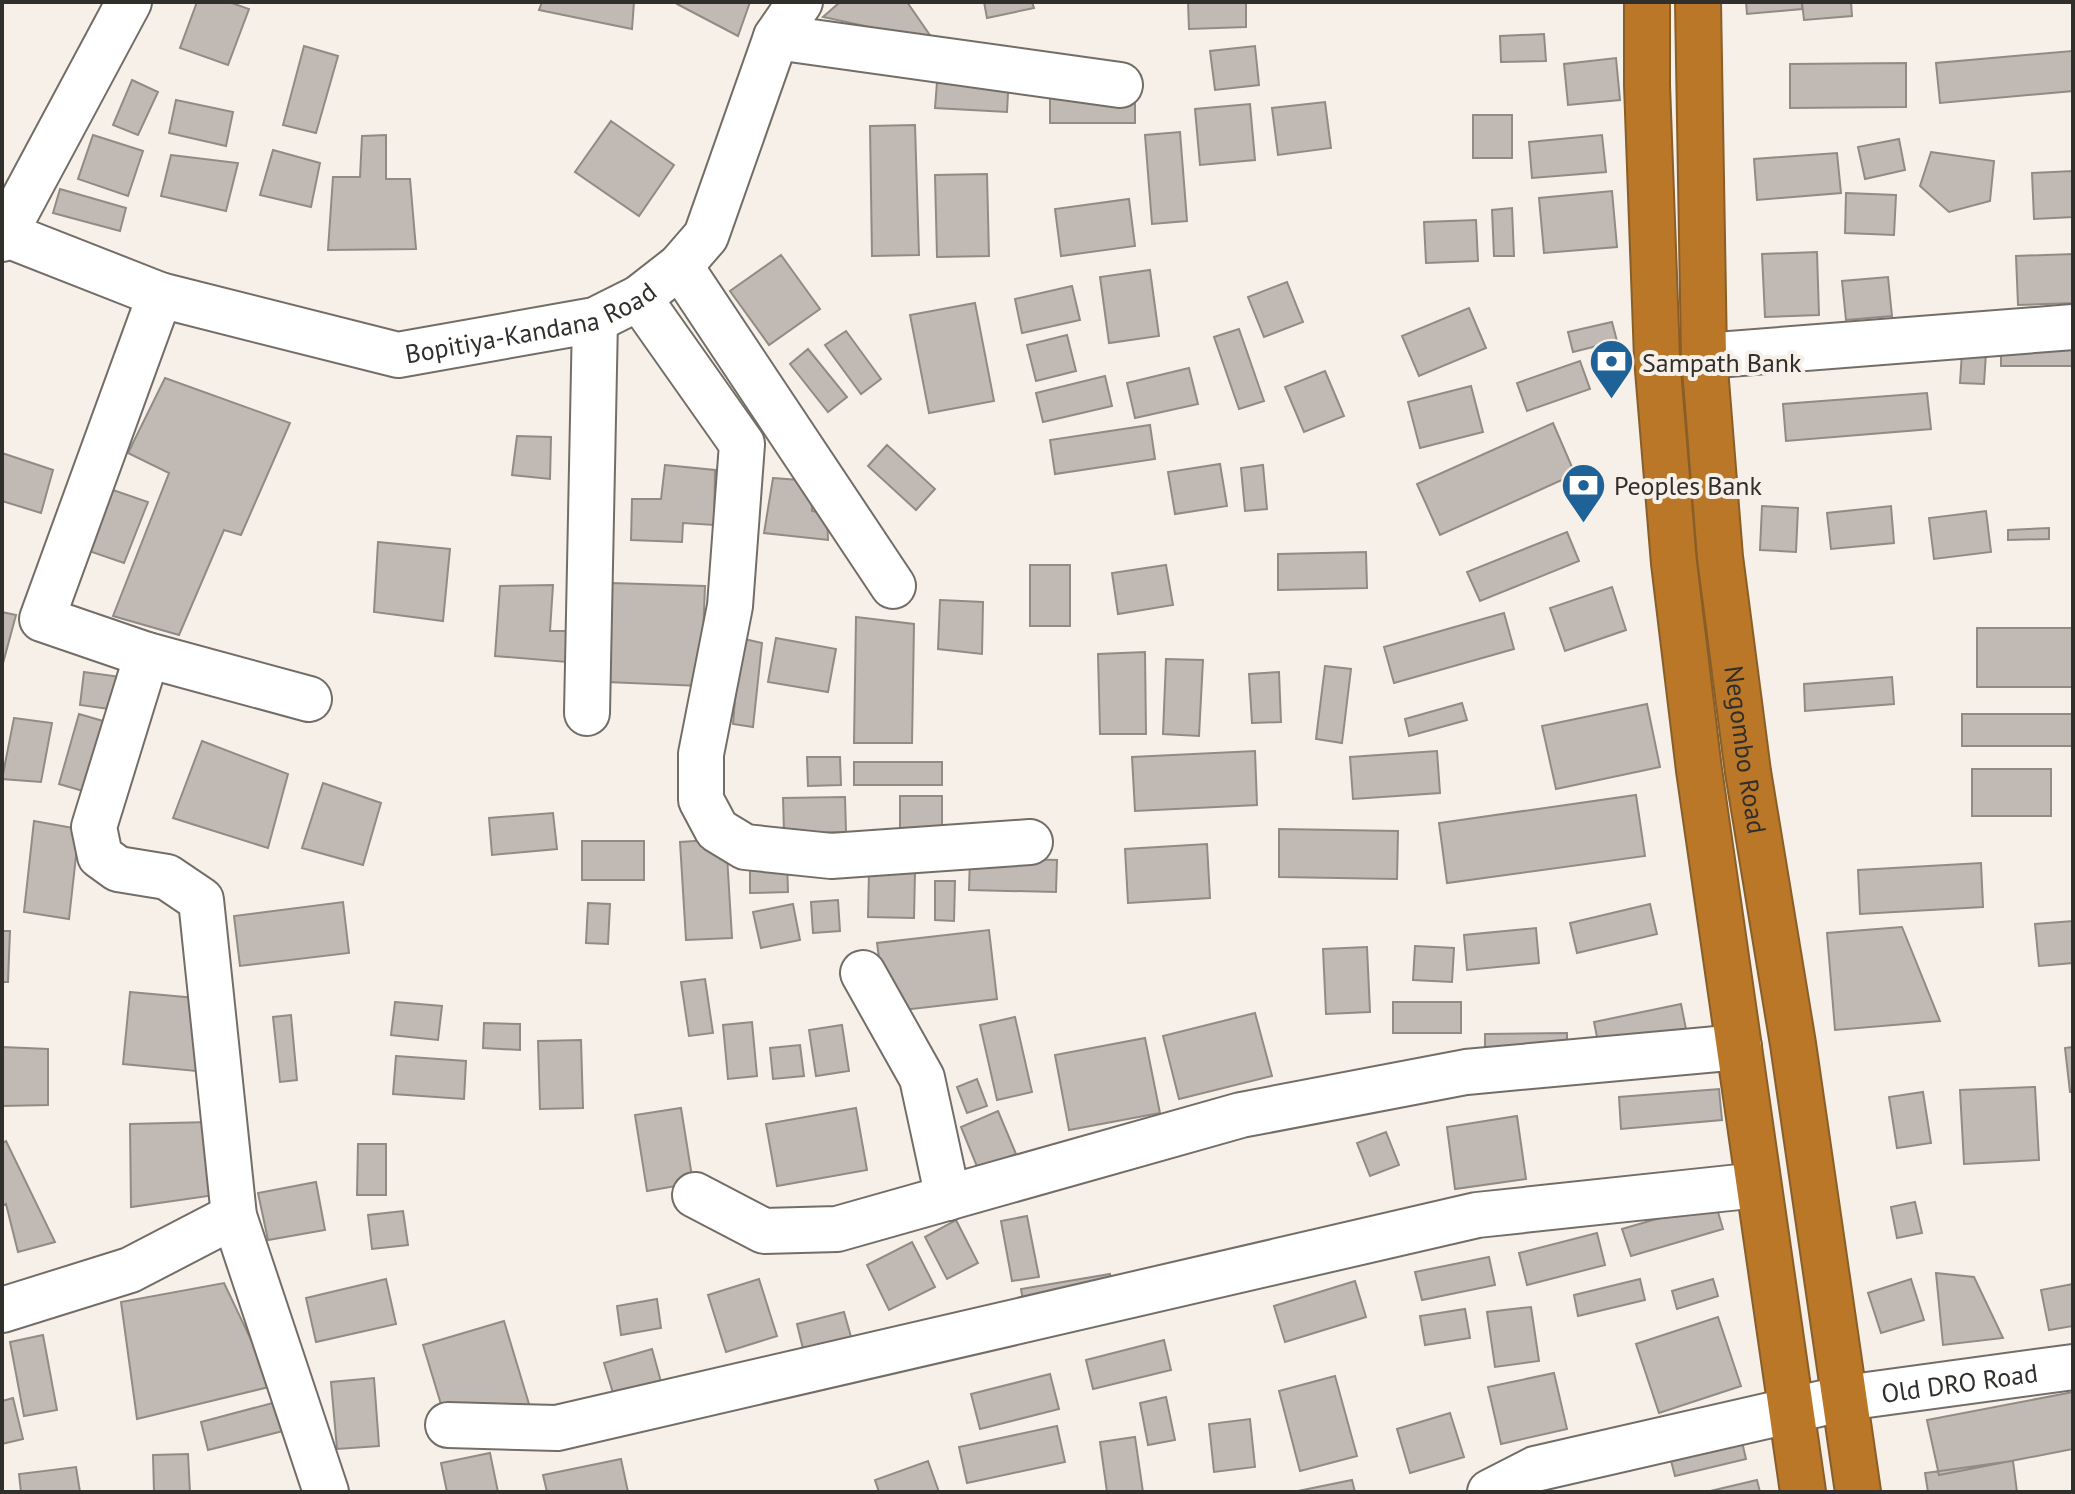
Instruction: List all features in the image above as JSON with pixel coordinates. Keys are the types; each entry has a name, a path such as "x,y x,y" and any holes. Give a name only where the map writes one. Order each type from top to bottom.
{"highway":[{"name":"Negombo Road","path":"1647,2 1657,358 1673,547 1699,770 1803,1492"},
{"name":"Negombo Road","path":"1698,2 1704,356 1720,557 1748,772 1793,1044 1858,1492"}],"street":[{"path":"3,235 129,2"},
{"name":"Bopitiya-Kandana Road","path":"3,235 160,295 398,355 595,320 639,298 680,266 706,236 776,37 800,2"},
{"path":"776,37 1120,85"},
{"path":"680,266 893,586"},
{"path":"160,295 42,619 147,655 309,699"},
{"path":"639,298 742,444 730,606 701,754 701,800 717,830 745,847 831,856 1030,842"},
{"path":"587,713 595,320"},
{"path":"1704,356 2073,327"},
{"path":"147,655 94,827 100,856 118,869 167,877 201,900 234,1216 326,1492"},
{"path":"863,973 922,1078 948,1198"},
{"path":"695,1195 764,1231 837,1229 1241,1115 1451,1075 1739,1047"},
{"path":"448,1425 557,1428 1477,1215 1758,1185"},
{"path":"2,1310 130,1270 234,1216"},
{"name":"Old DRO Road","path":"1490,1492 1535,1469 1845,1398 2073,1367"}],"building":[{"path":"197,2 229,2 249,9 228,65 180,48"},
{"path":"542,2 634,2 632,29 539,10"},
{"path":"678,2 750,2 738,36"},
{"path":"840,2 907,2 934,41 823,17"},
{"path":"984,2 1032,2 1034,8 987,18"},
{"path":"1188,2 1246,2 1246,27 1189,29"},
{"path":"1746,2 1802,2 1802,9 1747,14"},
{"path":"1802,2 1851,2 1852,16 1804,20"},
{"path":"1544,34 1546,61 1501,62 1500,36"},
{"path":"304,46 338,56 316,133 283,125"},
{"path":"1255,46 1259,85 1215,90 1210,51"},
{"path":"2072,51 2073,91 1940,103 1936,63"},
{"path":"1616,58 1620,100 1568,105 1564,64"},
{"path":"1906,63 1906,107 1790,108 1790,64"},
{"path":"938,69 1009,74 1007,112 935,108"},
{"path":"132,80 158,92 138,135 113,125"},
{"path":"1050,85 1135,85 1135,123 1050,123"},
{"path":"176,100 233,112 226,146 169,133"},
{"path":"1325,102 1331,148 1278,155 1272,108"},
{"path":"1250,104 1255,160 1200,165 1195,109"},
{"path":"1473,115 1512,115 1512,158 1473,158"},
{"path":"611,121 674,165 639,216 575,172"},
{"path":"915,125 919,255 872,256 870,126"},
{"path":"1180,132 1187,221 1152,224 1145,135"},
{"path":"93,135 143,151 128,196 78,179"},
{"path":"386,135 386,179 410,179 416,249 328,250 333,177 360,177 362,136"},
{"path":"1602,135 1606,172 1532,178 1529,142"},
{"path":"1899,139 1905,170 1865,179 1858,147"},
{"path":"273,150 320,163 311,207 260,195"},
{"path":"1931,152 1994,161 1990,201 1949,212 1920,186"},
{"path":"1837,153 1841,193 1757,200 1754,159"},
{"path":"171,155 238,163 226,211 161,196"},
{"path":"2073,171 2073,217 2034,219 2032,173"},
{"path":"987,174 989,256 937,257 935,175"},
{"path":"60,189 126,208 120,231 53,213"},
{"path":"1612,191 1617,247 1544,253 1539,198"},
{"path":"1846,193 1896,195 1894,235 1845,233"},
{"path":"1129,199 1135,246 1061,256 1055,209"},
{"path":"1512,208 1514,256 1494,256 1492,210"},
{"path":"1476,220 1478,261 1426,263 1424,222"},
{"path":"1817,252 1819,315 1765,317 1762,254"},
{"path":"2073,254 2073,303 2018,305 2016,256"},
{"path":"781,255 820,309 769,345 730,291"},
{"path":"1150,270 1159,336 1109,343 1100,277"},
{"path":"1888,277 1892,316 1846,320 1842,281"},
{"path":"1287,282 1303,322 1264,337 1248,297"},
{"path":"1072,286 1080,320 1022,333 1015,299"},
{"path":"975,303 994,401 929,413 910,315"},
{"path":"1469,308 1486,348 1419,376 1402,336"},
{"path":"1612,322 1617,341 1573,352 1568,332"},
{"path":"1239,329 1264,401 1239,409 1214,337"},
{"path":"846,331 881,379 861,394 825,345"},
{"path":"1067,335 1076,371 1036,381 1027,345"},
{"path":"2001,335 2072,335 2072,366 2001,366"},
{"path":"808,349 847,397 828,412 790,364"},
{"path":"1962,352 1986,353 1984,384 1960,383"},
{"path":"1580,361 1590,389 1527,411 1517,383"},
{"path":"1189,368 1198,404 1135,418 1127,383"},
{"path":"1325,371 1344,416 1304,432 1285,387"},
{"path":"1105,376 1112,406 1043,422 1036,393"},
{"path":"165,378 290,423 241,535 224,530 179,635 113,616 169,473 128,453"},
{"path":"1471,386 1483,432 1420,448 1408,402"},
{"path":"1927,393 1931,429 1786,441 1783,404"},
{"path":"1553,423 1575,474 1440,535 1417,484"},
{"path":"1150,425 1155,459 1055,474 1050,440"},
{"path":"517,436 551,437 550,479 512,475"},
{"path":"887,445 935,489 916,510 868,466"},
{"path":"2,453 53,470 41,513 2,501"},
{"path":"1220,464 1227,506 1175,514 1168,472"},
{"path":"665,465 715,470 714,525 683,523 682,542 631,540 632,499 661,499"},
{"path":"1263,465 1267,509 1245,511 1241,468"},
{"path":"773,478 813,481 812,511 827,514 828,540 764,533"},
{"path":"110,489 148,502 124,563 86,550"},
{"path":"1762,506 1798,508 1796,552 1760,550"},
{"path":"1891,506 1894,543 1831,549 1827,513"},
{"path":"1986,511 1991,552 1934,559 1929,518"},
{"path":"2049,528 2049,539 2008,540 2008,530"},
{"path":"1567,532 1579,561 1480,601 1467,572"},
{"path":"378,542 450,549 443,621 374,612"},
{"path":"1366,552 1367,588 1278,590 1278,554"},
{"path":"1030,565 1070,565 1070,626 1030,626"},
{"path":"1166,565 1173,605 1118,614 1112,573"},
{"path":"611,583 705,586 701,686 607,682"},
{"path":"553,585 550,631 567,631 567,662 495,656 500,586"},
{"path":"1612,587 1626,630 1565,651 1550,608"},
{"path":"940,600 983,602 982,654 938,649"},
{"path":"2,612 16,615 2,667"},
{"path":"1504,613 1514,649 1394,683 1384,647"},
{"path":"856,617 914,624 912,743 854,743"},
{"path":"1977,628 2073,628 2073,687 1977,687"},
{"path":"740,638 762,643 753,727 733,724"},
{"path":"776,638 836,649 828,692 768,682"},
{"path":"1145,652 1146,734 1100,734 1098,654"},
{"path":"1166,659 1203,660 1199,736 1163,734"},
{"path":"1325,666 1351,669 1342,743 1316,739"},
{"path":"84,672 121,677 117,710 80,705"},
{"path":"1279,672 1281,722 1252,723 1249,674"},
{"path":"1892,677 1894,704 1805,711 1804,684"},
{"path":"1462,703 1467,720 1409,736 1405,719"},
{"path":"1647,704 1660,767 1556,789 1542,726"},
{"path":"79,714 103,721 83,791 59,784"},
{"path":"1962,714 2073,714 2073,746 1962,746"},
{"path":"14,718 52,723 41,782 2,779"},
{"path":"202,741 288,774 268,848 173,818"},
{"path":"1255,751 1257,805 1135,811 1132,757"},
{"path":"1437,751 1440,793 1353,799 1350,757"},
{"path":"807,757 840,757 841,785 808,786"},
{"path":"854,762 942,762 942,785 854,785"},
{"path":"1972,769 2051,769 2051,816 1972,816"},
{"path":"323,783 381,803 363,865 302,848"},
{"path":"1636,795 1645,856 1447,883 1439,823"},
{"path":"900,796 942,796 942,838 900,838"},
{"path":"845,797 846,832 784,833 783,798"},
{"path":"553,813 557,849 492,855 489,818"},
{"path":"34,821 79,829 69,919 24,912"},
{"path":"1279,829 1398,831 1397,879 1279,877"},
{"path":"726,839 732,938 686,940 680,842"},
{"path":"582,841 644,841 644,880 582,880"},
{"path":"1207,844 1210,898 1128,903 1125,849"},
{"path":"970,858 1057,860 1056,892 969,890"},
{"path":"787,862 788,892 750,893 750,863"},
{"path":"1981,863 1983,907 1860,914 1858,870"},
{"path":"869,872 915,872 914,918 868,917"},
{"path":"935,881 955,881 954,921 935,920"},
{"path":"838,900 840,931 813,933 811,902"},
{"path":"343,902 349,953 240,966 234,916"},
{"path":"588,903 610,904 608,944 586,943"},
{"path":"793,904 800,940 761,948 753,912"},
{"path":"1650,904 1657,934 1577,953 1570,923"},
{"path":"2073,921 2073,963 2039,966 2035,924"},
{"path":"1902,927 1940,1021 1835,1030 1827,933"},
{"path":"1536,928 1539,963 1467,970 1464,935"},
{"path":"989,930 997,999 886,1012 877,943"},
{"path":"2,931 10,931 8,982 2,982"},
{"path":"1415,946 1454,948 1452,982 1413,980"},
{"path":"1367,947 1370,1012 1326,1014 1323,949"},
{"path":"705,979 713,1033 689,1036 681,982"},
{"path":"130,992 196,998 196,1071 123,1064"},
{"path":"395,1002 442,1006 438,1040 391,1035"},
{"path":"1393,1002 1461,1002 1461,1033 1393,1033"},
{"path":"1681,1004 1689,1044 1602,1062 1594,1022"},
{"path":"1255,1013 1272,1076 1179,1099 1163,1036"},
{"path":"291,1015 297,1080 280,1082 273,1017"},
{"path":"1015,1017 1032,1092 997,1100 980,1025"},
{"path":"752,1022 757,1076 728,1079 723,1025"},
{"path":"484,1023 520,1024 520,1050 483,1048"},
{"path":"842,1025 849,1071 816,1076 809,1030"},
{"path":"1567,1033 1567,1068 1485,1069 1485,1034"},
{"path":"1145,1038 1160,1113 1069,1130 1055,1055"},
{"path":"581,1040 583,1108 540,1109 538,1041"},
{"path":"800,1045 804,1076 773,1079 770,1048"},
{"path":"2,1047 48,1049 48,1105 2,1106"},
{"path":"2073,1047 2073,1092 2070,1092 2065,1048"},
{"path":"396,1056 466,1061 464,1099 393,1094"},
{"path":"977,1079 987,1106 967,1113 957,1087"},
{"path":"2035,1087 2039,1160 1964,1164 1960,1090"},
{"path":"1719,1089 1722,1120 1621,1129 1619,1097"},
{"path":"1923,1092 1931,1143 1897,1148 1889,1097"},
{"path":"681,1108 693,1183 647,1191 635,1115"},
{"path":"856,1108 867,1170 777,1186 766,1124"},
{"path":"998,1111 1016,1154 978,1169 961,1127"},
{"path":"1517,1116 1526,1179 1455,1189 1447,1127"},
{"path":"210,1122 222,1194 131,1207 130,1124"},
{"path":"1386,1132 1399,1165 1370,1176 1357,1143"},
{"path":"6,1141 55,1242 18,1252 6,1204 2,1206 2,1143"},
{"path":"358,1144 386,1144 386,1195 357,1195"},
{"path":"316,1182 325,1230 268,1240 258,1193"},
{"path":"1715,1202 1723,1229 1631,1256 1622,1229"},
{"path":"1915,1202 1922,1233 1897,1238 1891,1207"},
{"path":"403,1211 408,1245 372,1249 368,1215"},
{"path":"1027,1216 1039,1277 1012,1281 1001,1221"},
{"path":"956,1220 978,1263 947,1279 925,1237"},
{"path":"1597,1233 1605,1265 1527,1285 1519,1253"},
{"path":"912,1242 935,1287 889,1310 867,1265"},
{"path":"1489,1257 1495,1285 1422,1300 1415,1272"},
{"path":"1936,1273 1974,1277 2003,1338 1943,1345"},
{"path":"1110,1274 1117,1312 1028,1329 1021,1289"},
{"path":"386,1279 396,1324 316,1342 306,1298"},
{"path":"759,1279 777,1336 726,1352 708,1295"},
{"path":"1640,1279 1645,1300 1578,1316 1574,1295"},
{"path":"1713,1279 1718,1296 1677,1309 1672,1291"},
{"path":"1911,1279 1924,1320 1881,1333 1868,1293"},
{"path":"1355,1281 1366,1317 1285,1342 1274,1306"},
{"path":"224,1283 273,1386 137,1419 121,1302"},
{"path":"2073,1284 2073,1326 2049,1330 2041,1290"},
{"path":"657,1299 661,1328 621,1335 617,1306"},
{"path":"1531,1307 1539,1361 1495,1367 1487,1312"},
{"path":"1465,1309 1470,1338 1425,1345 1420,1316"},
{"path":"844,1312 853,1344 805,1357 797,1324"},
{"path":"1718,1317 1741,1386 1659,1413 1636,1344"},
{"path":"504,1321 535,1424 454,1447 423,1345"},
{"path":"43,1335 57,1410 24,1416 10,1342"},
{"path":"1164,1340 1171,1370 1093,1389 1086,1360"},
{"path":"652,1349 666,1400 619,1413 604,1363"},
{"path":"1554,1373 1567,1429 1501,1444 1488,1387"},
{"path":"1050,1374 1059,1409 980,1429 971,1394"},
{"path":"1335,1376 1357,1456 1300,1471 1279,1391"},
{"path":"374,1378 379,1446 337,1449 331,1382"},
{"path":"2073,1392 2073,1449 1939,1475 1927,1420"},
{"path":"1166,1397 1175,1440 1148,1445 1140,1403"},
{"path":"13,1398 23,1439 2,1444 2,1401"},
{"path":"280,1401 287,1430 208,1450 201,1422"},
{"path":"1450,1413 1464,1457 1410,1473 1397,1429"},
{"path":"1250,1419 1255,1467 1214,1472 1209,1424"},
{"path":"1057,1426 1065,1462 967,1483 959,1447"},
{"path":"1739,1429 1746,1459 1675,1476 1667,1445"},
{"path":"1135,1437 1143,1492 1107,1492 1100,1442"},
{"path":"490,1453 498,1492 447,1492 441,1463"},
{"path":"188,1454 190,1492 154,1492 153,1455"},
{"path":"621,1459 628,1492 547,1492 543,1475"},
{"path":"928,1461 939,1492 879,1492 875,1480"},
{"path":"2013,1461 2017,1492 1928,1492 1925,1473"},
{"path":"76,1467 80,1492 21,1492 19,1474"},
{"path":"1352,1480 1355,1492 1293,1492"},
{"path":"1757,1480 1760,1492 1706,1492"}],"place":[{"name":"Sampath Bank","path":"1611,401"},
{"name":"Peoples Bank","path":"1583,524"}]}
